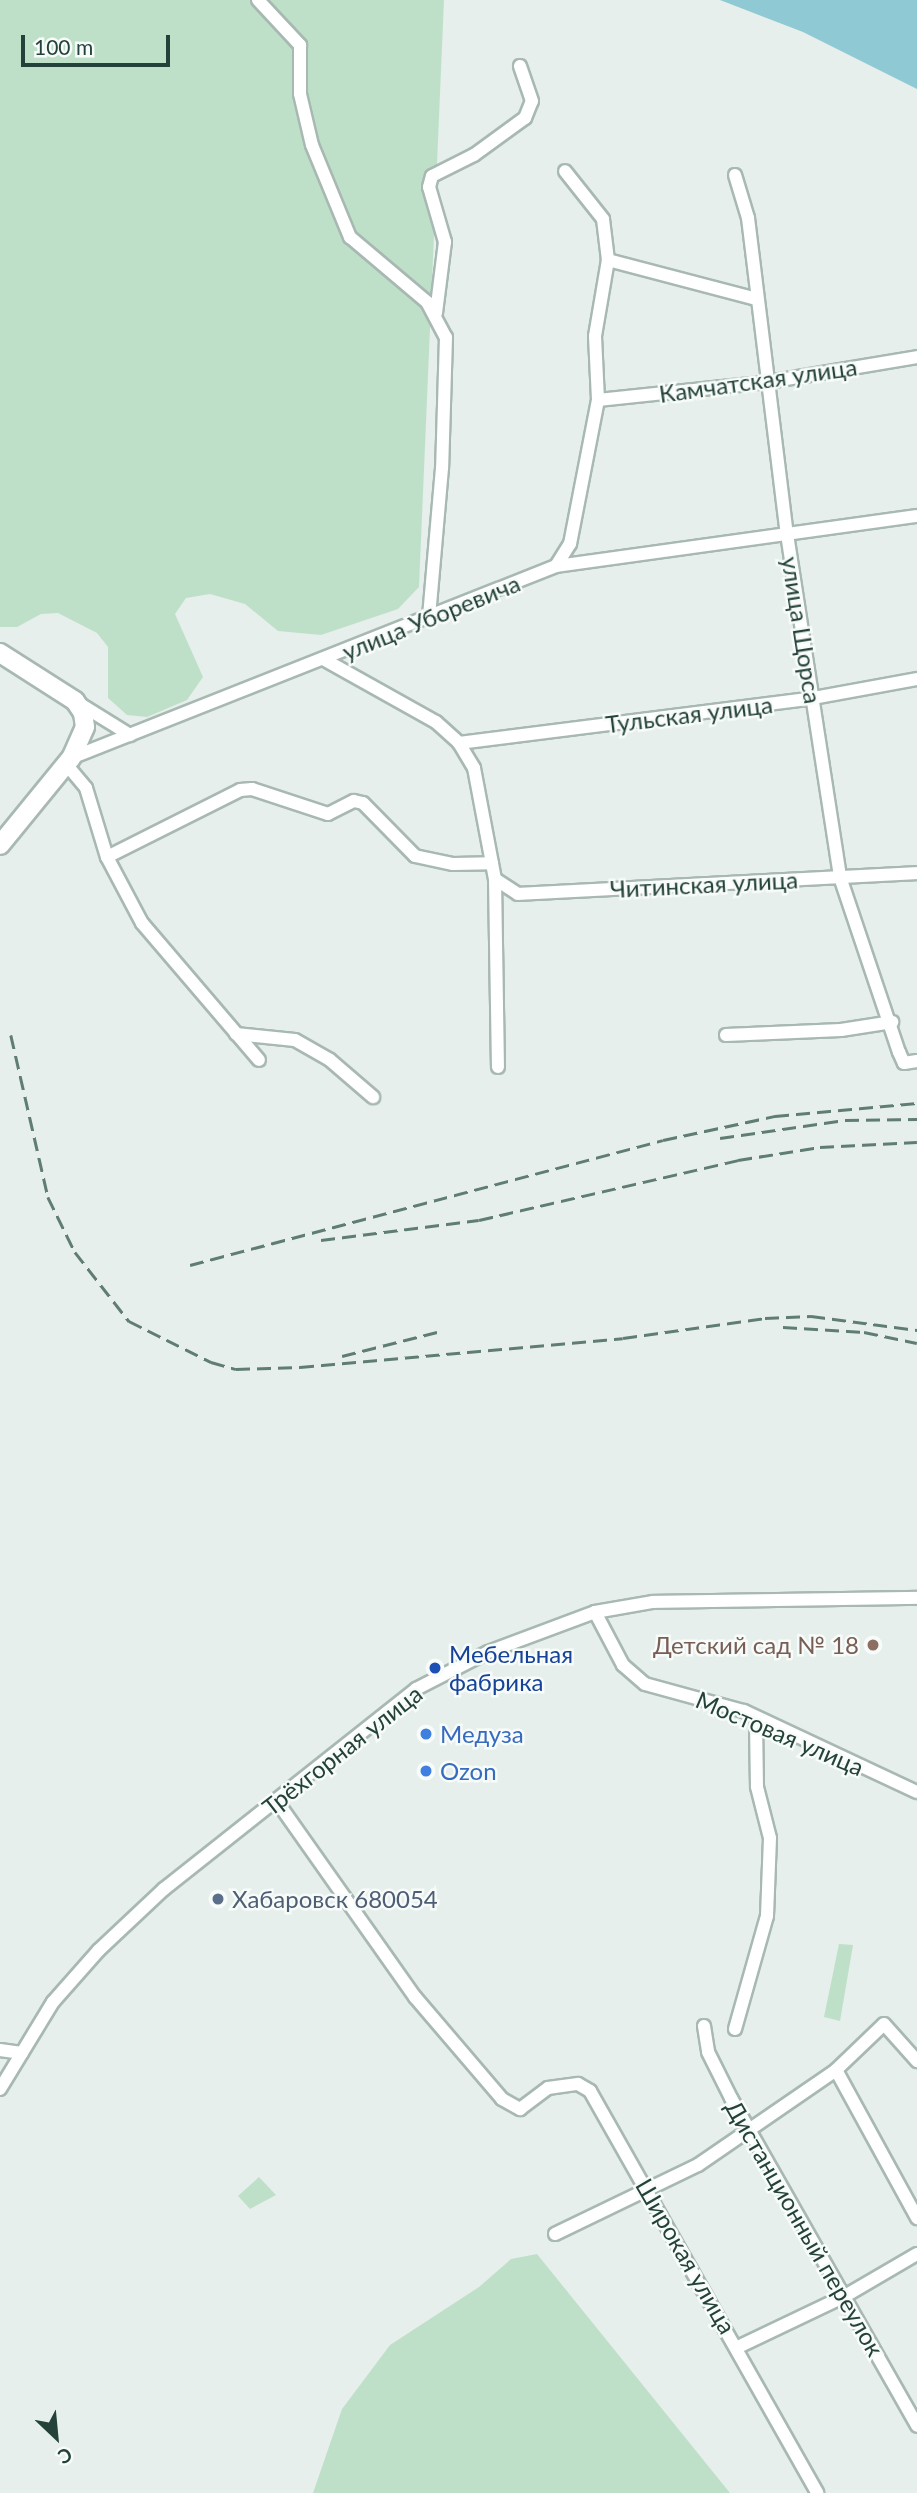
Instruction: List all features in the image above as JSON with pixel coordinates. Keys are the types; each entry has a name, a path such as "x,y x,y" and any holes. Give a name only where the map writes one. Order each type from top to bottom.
{"main road":[{"path":"0,653 75,701 83,713 85,727 68,761"},
{"name":"улица Уборевича","path":"0,845 68,761"}],"street":[{"path":"258,0 300,45 300,94 312,145 350,237 436,313 446,337 442,468 429,618"},
{"path":"436,313 445,242 429,187 432,176 474,155 525,118 532,101 520,66"},
{"path":"556,566 570,544 598,400 595,336 608,260 603,219 565,171"},
{"name":"улица Щорса","path":"735,175 748,218 787,534 840,877 904,1063 917,1061"},
{"path":"608,260 757,299"},
{"name":"Камчатская улица","path":"598,400 768,382 917,358"},
{"name":"улица Уборевича","path":"68,761 556,566 917,516"},
{"path":"325,660 408,704 459,743 480,786 495,880 498,1067"},
{"name":"Тульская улица","path":"459,743 813,698 917,680"},
{"path":"75,701 130,735"},
{"path":"68,761 86,788 107,857 142,923 259,1060"},
{"path":"107,857 240,790 253,789 328,814 355,802 363,803 415,856 453,864 492,863"},
{"name":"Читинская улица","path":"495,880 517,894 917,873"},
{"path":"726,1035 841,1030 892,1022"},
{"path":"236,1034 295,1040 330,1060 373,1097"},
{"name":"Трёхгорная улица","path":"0,2089 53,2002 99,1950 164,1889 416,1689 488,1651 595,1612 653,1602 917,1598"},
{"name":"Мостовая улица","path":"595,1612 623,1665 645,1684 720,1703 917,1792"},
{"path":"735,2029 767,1916 770,1838 757,1787 756,1721"},
{"name":"Широкая улица","path":"276,1800 415,1997 502,2099 520,2109 548,2088 578,2084 590,2091 648,2190 694,2278 738,2347 817,2493"},
{"path":"555,2234 698,2165 836,2070 884,2024 917,2061"},
{"name":"Дистанционный переулок","path":"704,2026 708,2052 749,2131 917,2427"},
{"path":"0,2050 22,2053"},
{"path":"836,2070 917,2218"},
{"path":"738,2347 845,2296 917,2254"}],"green space":[{"path":"0,0 444,0 419,587 398,609 321,635 278,631 245,604 210,594 186,598 175,614 203,677 187,700 147,717 127,715 108,698 108,647 97,633 58,613 41,614 17,627 0,627"},
{"path":"839,1944 853,1945 840,2021 824,2017"},
{"path":"259,2177 276,2195 250,2209 238,2196"},
{"path":"537,2254 730,2493 313,2493 342,2409 390,2345 479,2287 511,2259"}],"water":[{"path":"720,0 917,0 917,89 803,32"}],"railway":[{"path":"11,1035 48,1197 75,1252 129,1321 211,1362 236,1369 300,1367 623,1338 765,1318 811,1316 917,1330"},
{"path":"190,1265 663,1140 775,1116 917,1103"},
{"path":"720,1138 845,1120 917,1119"},
{"path":"321,1240 479,1220 738,1160 820,1147 917,1142"},
{"path":"783,1327 864,1332 917,1343"},
{"path":"342,1356 437,1332"}],"place":[{"name":"Детский сад № 18","path":"873,1645"},
{"name":"Мебельная фабрика","path":"435,1668"},
{"name":"Медуза","path":"426,1734"},
{"name":"Ozon","path":"426,1771"},
{"name":"Хабаровск 680054","path":"218,1899"}]}
